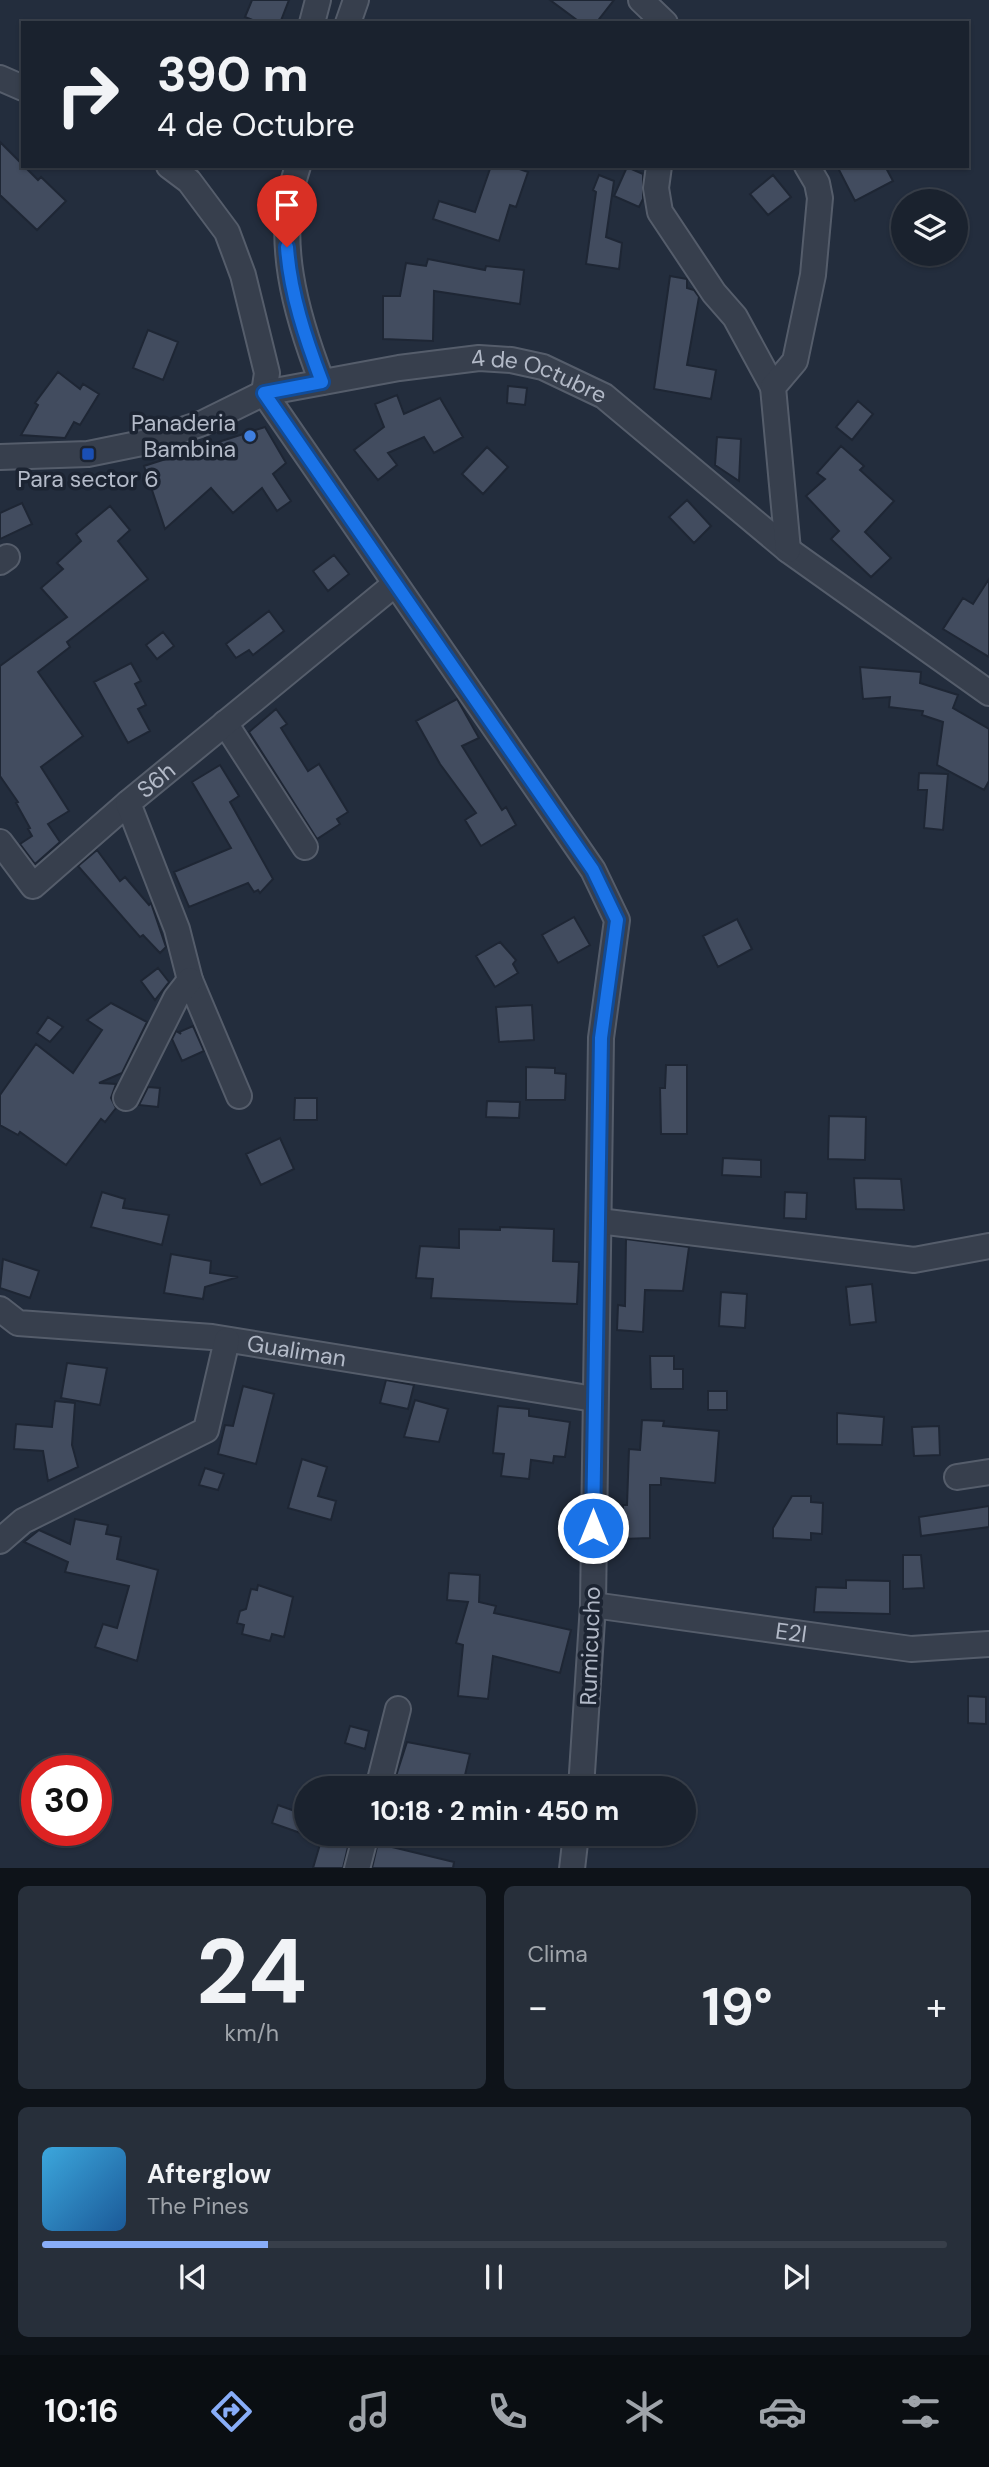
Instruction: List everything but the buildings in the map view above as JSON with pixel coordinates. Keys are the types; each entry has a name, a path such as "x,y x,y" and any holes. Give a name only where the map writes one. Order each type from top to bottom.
{"street":[{"path":"313,21 318,0"},
{"path":"349,21 356,0"},
{"path":"640,0 662,21"},
{"path":"0,78 21,87"},
{"path":"172,168 189,181 227,232 243,275 267,373 264,393"},
{"path":"298,168 286,228 288,267 310,350 322,382"},
{"path":"659,168 656,188 660,212 714,293 735,317 773,387 788,550"},
{"path":"773,387 795,361 813,275 820,198 817,183 808,168"},
{"name":"4 de Octubre","path":"0,457 88,454 147,442 203,423 264,393 399,368 479,358 511,360 543,367 604,396 788,550 989,693"},
{"name":"Rumicucho","path":"264,393 593,870 617,920 601,1038 593,1605 582,1776"},
{"name":"S6h","path":"239,1096 190,980 177,929 128,803 395,584"},
{"path":"225,723 305,847"},
{"path":"0,842 33,886 128,803"},
{"path":"126,1098 176,998 190,980"},
{"path":"598,1221 914,1260 989,1246"},
{"name":"Gualiman","path":"0,1310 18,1324 227,1339 594,1399"},
{"path":"0,1541 23,1521 206,1430 227,1339"},
{"path":"957,1477 989,1472"},
{"name":"E2l","path":"593,1605 911,1649 989,1644"},
{"path":"381,1776 398,1709"},
{"path":"357,1868 363,1846"},
{"path":"572,1868 575,1846"}],"place":[{"name":"Panaderia Bambina","path":"250,436"},
{"name":"Para sector 6","path":"88,454"}],"route":[{"path":"287,247 288,267 310,350 322,382 264,393 593,870 617,920 601,1038 593,1528"}]}
